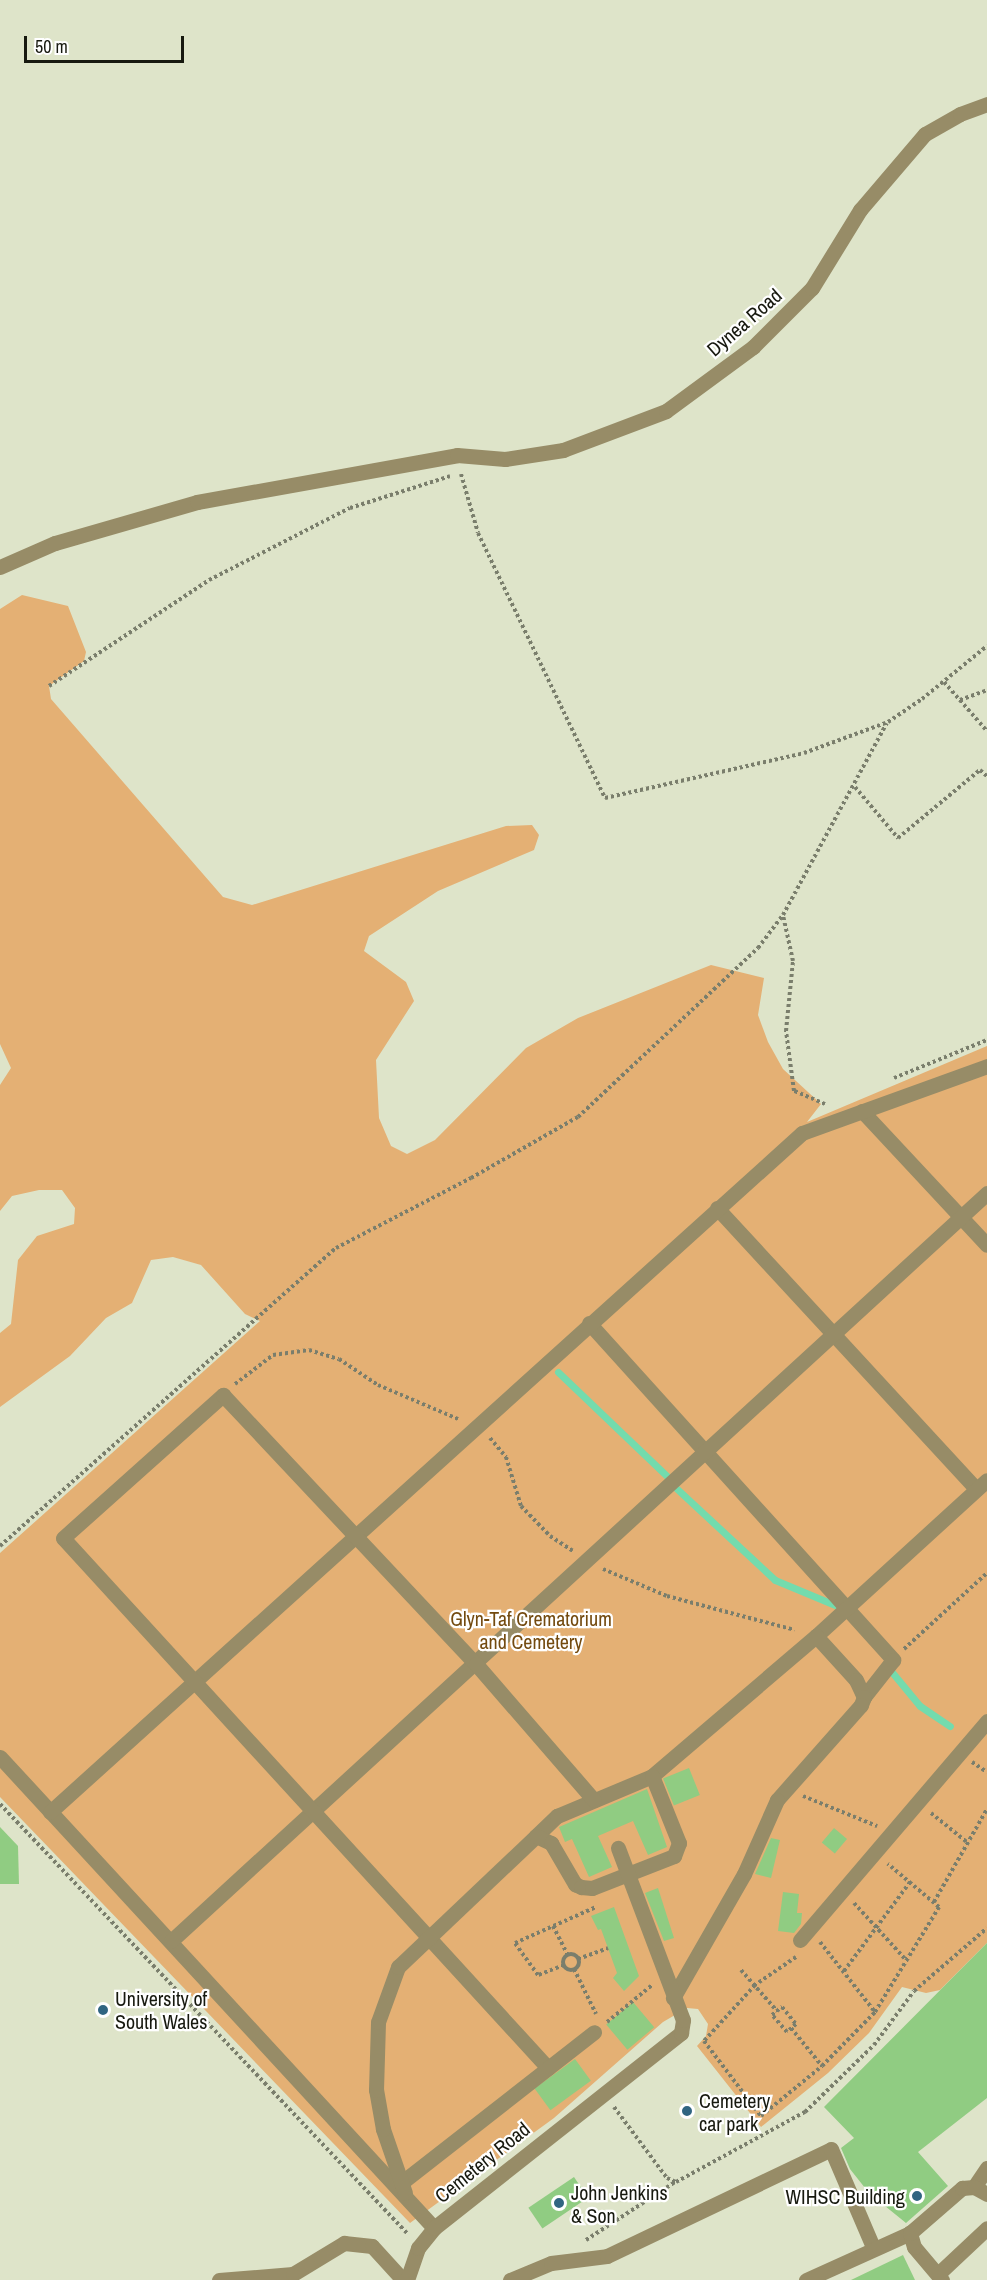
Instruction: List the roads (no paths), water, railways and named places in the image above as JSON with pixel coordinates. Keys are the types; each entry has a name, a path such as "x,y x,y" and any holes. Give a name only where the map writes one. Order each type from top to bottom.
{"street":[{"name":"Dynea Road","path":"0,567 55,543 197,502 457,455 505,459 563,450 666,411 753,347 812,288 860,210 925,134 960,114 987,104"},
{"path":"51,1812 474,1425 802,1133 987,1066"},
{"path":"862,1111 987,1245"},
{"path":"171,1941 476,1664 703,1453 834,1336 987,1193"},
{"path":"403,2188 383,2129 376,2090 378,2022 398,1967 557,1816 652,1776 816,1636 982,1484 834,1336 717,1208"},
{"path":"589,1323 703,1453 893,1660 864,1697 861,1705 786,1789 766,1820 744,1874 673,1998"},
{"path":"548,2068 63,1538 223,1395 476,1664 594,1800"},
{"path":"816,1636 855,1680 864,1697"},
{"path":"809,1941 843,1891 892,1836 987,1721"},
{"path":"0,1757 403,2188 434,2228"},
{"path":"536,1836 551,1843 575,1884 581,1887 592,1888 674,1856 678,1851 679,1843 652,1776"},
{"path":"618,1848 673,1998"},
{"name":"Cemetery Road","path":"405,2280 418,2248 434,2228 603,2092 681,2033 679,2012 673,1998"},
{"path":"403,2188 594,2032"},
{"path":"510,2280 551,2263 607,2256 831,2149 873,2247"},
{"path":"806,2280 873,2247 910,2233 962,2188 980,2190 987,2168"},
{"path":"910,2233 915,2247 940,2277 987,2228"},
{"path":"219,2280 292,2274 344,2243 372,2246 405,2280"}],"waterway":[{"path":"558,1372 668,1477"},
{"path":"676,1488 775,1580 835,1605"},
{"path":"891,1671 920,1706 950,1726"}],"place":[{"name":"University of South Wales","path":"103,2010"},
{"name":"Cemetery car park","path":"687,2111"},
{"name":"WIHSC Building","path":"917,2196"},
{"name":"John Jenkins & Son","path":"559,2203"}],"park label":[{"name":"Glyn-Taf Crematorium and Cemetery","path":"531,1630"}]}
